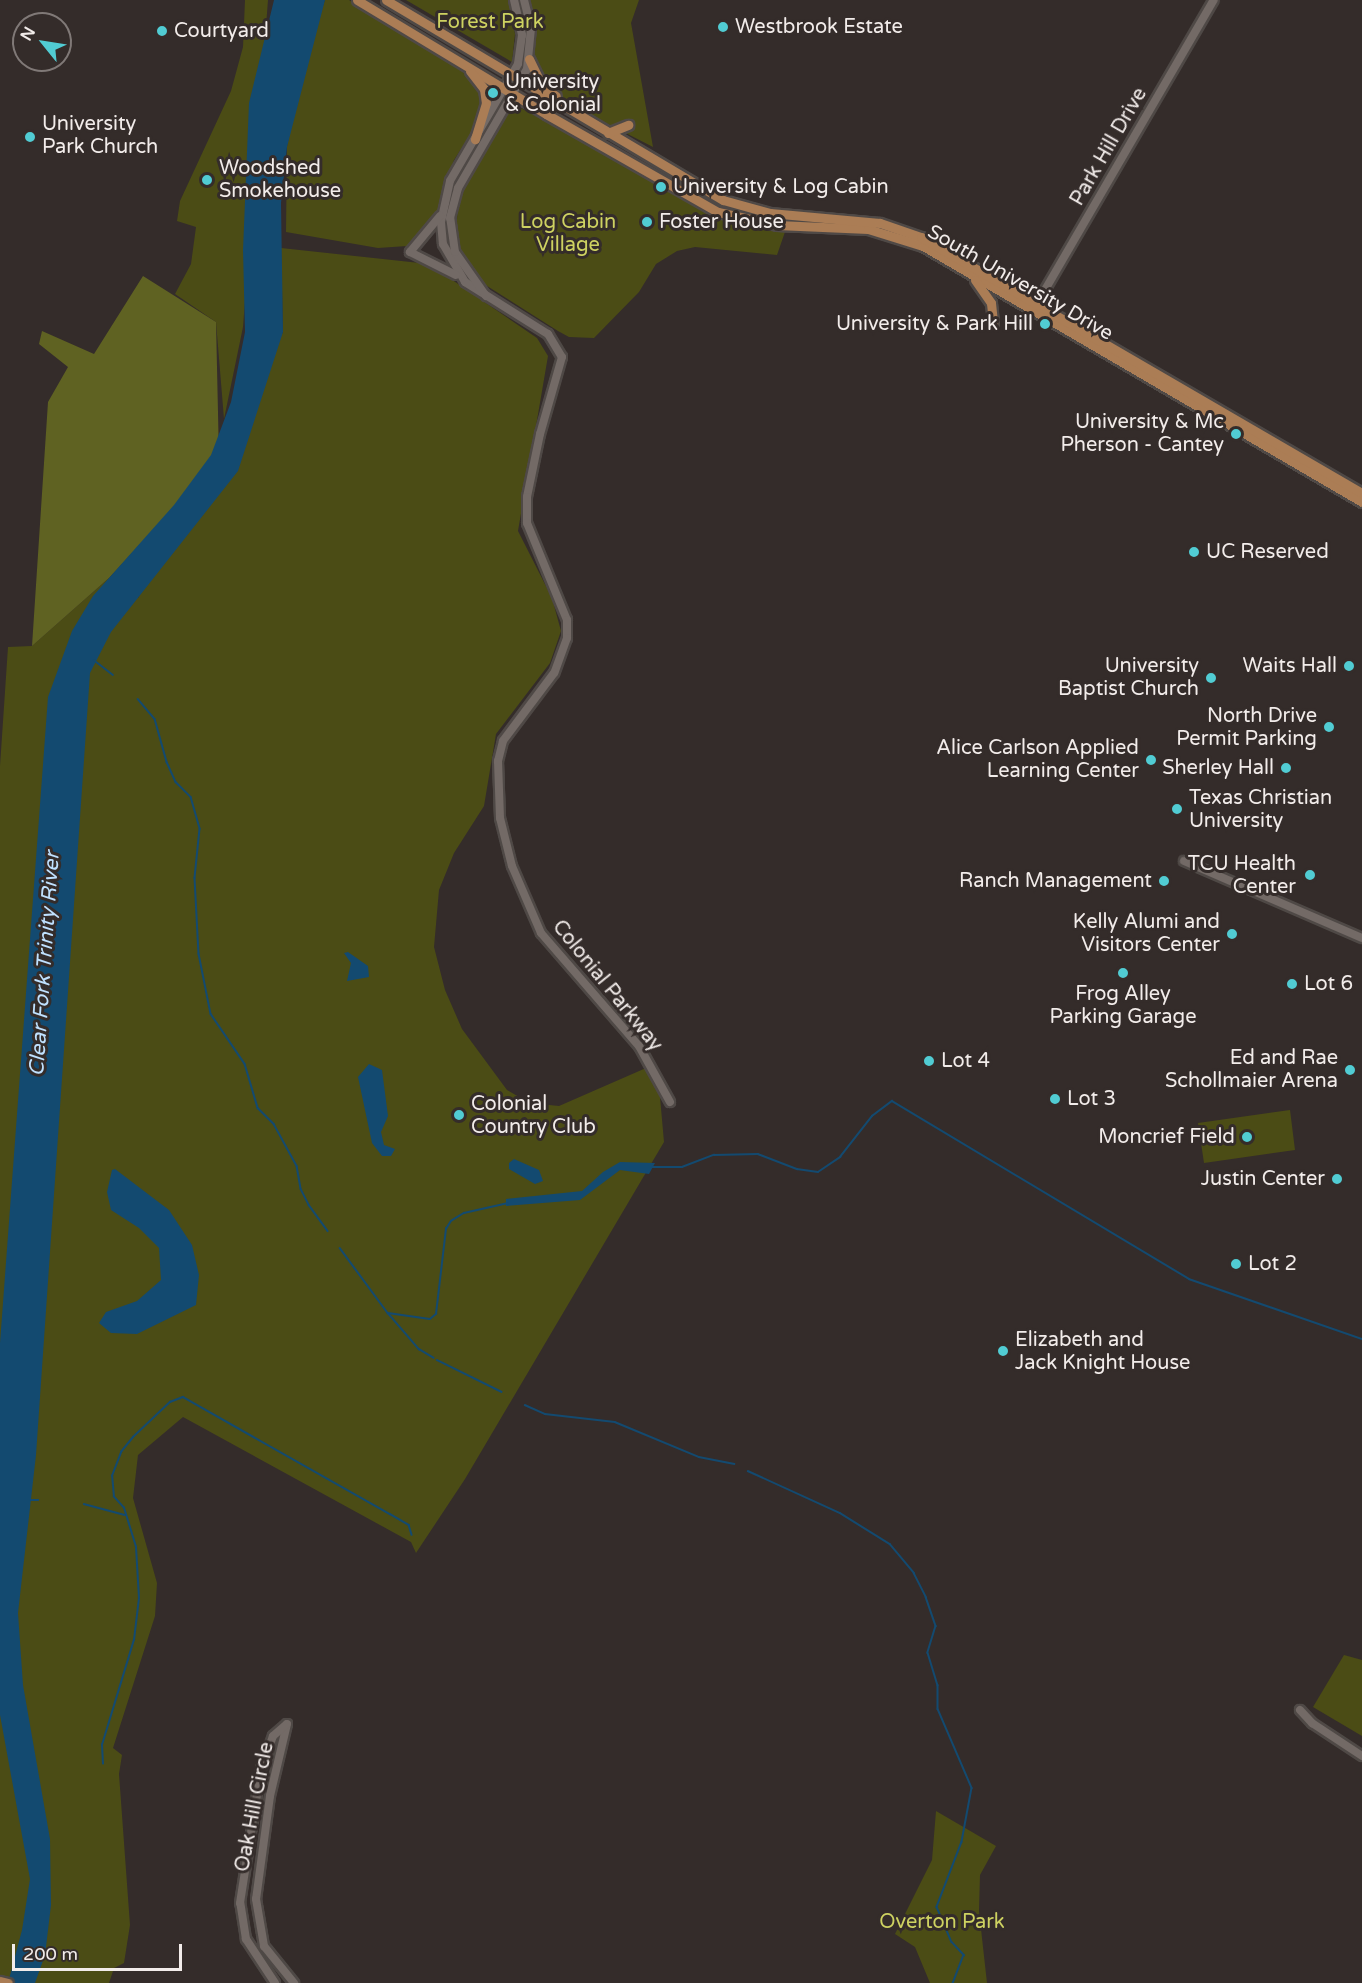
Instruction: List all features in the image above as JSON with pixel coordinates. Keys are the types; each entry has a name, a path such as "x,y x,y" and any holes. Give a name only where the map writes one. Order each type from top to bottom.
{"main road":[{"name":"South University Drive","path":"357,0 718,212 777,225 844,225 885,232 923,246 972,276 1035,308 1362,493"},
{"name":"South University Drive","path":"386,0 608,134 740,207 791,216 864,220 908,231 1362,502"},
{"path":"529,59 549,92 593,125"},
{"path":"462,63 479,82 486,96 486,113 475,139"},
{"path":"608,134 628,125"},
{"path":"972,276 991,303 993,323"},
{"path":"0,1981 8,1983"}],"street":[{"path":"514,0 522,45 516,80"},
{"path":"462,279 442,244 442,214 450,181 475,139 529,59 531,28 524,0"},
{"name":"Park Hill Drive","path":"1035,308 1214,0"},
{"path":"487,297 460,262 453,242 450,218 458,188 509,91"},
{"path":"442,214 425,238 410,252 462,279 487,297"},
{"name":"Colonial Parkway","path":"487,297 548,334 559,351 562,362 541,433 527,497 526,524 567,620 567,638 554,673 503,741 498,761 500,818 512,866 541,933 639,1046 670,1102"},
{"path":"1184,861 1362,938"},
{"path":"1300,1710 1311,1723 1362,1755"},
{"name":"Oak Hill Circle","path":"274,1983 246,1939 240,1903 261,1769 273,1736 287,1724 270,1796 255,1899 264,1946 294,1983"}],"green space":[{"path":"245,0 268,0 243,327 224,419 216,322 175,294 191,264 196,227 177,221 180,201 231,91 243,47"},
{"path":"325,0 349,0 497,92 454,160 435,219 422,237 407,246 378,248 286,232 287,146 306,55"},
{"name":"Forest Park","path":"406,0 509,0 515,34 512,62"},
{"path":"528,0 639,0 631,23 653,147 575,107 548,88 535,64 534,28"},
{"name":"Log Cabin Village","path":"511,103 620,160 711,214 762,228 786,229 777,255 695,247 677,251 656,264 639,292 594,338 569,337 558,331 476,279 456,243 458,196"},
{"name":"Colonial Country Club","path":"281,248 429,264 537,338 548,356 518,531 552,598 561,631 550,663 496,734 484,806 454,853 439,890 434,947 445,990 462,1029 507,1090 529,1103 559,1106 646,1068 660,1097 664,1142 465,1479 416,1553 411,1542 183,1417 138,1455 133,1498 157,1583 155,1616 113,1748 122,1755 119,1774 130,1925 124,1963 114,1968 109,1983 0,1983 0,766 8,647 32,646 110,577 138,598 283,332"},
{"name":"Moncrief Field","path":"1290,1110 1295,1150 1204,1163 1198,1123"},
{"path":"1344,1655 1362,1660 1362,1736 1313,1707"},
{"name":"Overton Park","path":"936,1811 996,1846 980,1875 979,1911 987,1983 930,1983 915,1947 895,1934 932,1860"}],"shaded area":[{"path":"143,276 216,322 219,458 110,577 32,646 48,402 68,367 39,344 42,331 94,354"}],"water":[{"name":"Clear Fork Trinity River","path":"274,0 325,0 287,147 281,203 283,332 238,471 111,632 90,673 36,1455 18,1613 23,1685 50,1839 51,1905 45,1955 35,1983 8,1983 22,1930 30,1879 0,1715 0,1343 48,697 72,631 93,596 174,505 211,455 231,402 245,332 243,250 249,103"},
{"path":"348,952 368,966 369,977 347,981 351,963 344,953"},
{"path":"369,1064 382,1070 388,1116 381,1132 384,1145 395,1149 391,1156 382,1156 372,1143 358,1077"},
{"path":"514,1159 539,1170 543,1181 535,1184 509,1169 509,1163"},
{"path":"620,1162 655,1163 649,1174 620,1170 580,1200 506,1206 506,1199 582,1191 603,1172"},
{"path":"115,1169 169,1210 192,1245 199,1275 196,1305 137,1334 111,1333 99,1323 106,1312 137,1301 161,1280 159,1248 139,1228 111,1210 107,1192 112,1170"}],"waterway":[{"path":"94,660 113,675"},
{"path":"138,699 155,719 167,762 176,782 191,797 200,829 195,878 199,954 211,1014 245,1064 258,1108 274,1124 297,1166 301,1189 309,1205 328,1231"},
{"path":"652,1167 682,1167 714,1155 758,1154 797,1169 818,1172 840,1157 872,1116 892,1101 1189,1279 1362,1339"},
{"path":"340,1248 388,1313 430,1319 436,1314 446,1229 451,1221 464,1213 508,1203"},
{"path":"388,1313 419,1349 434,1358"},
{"path":"437,1360 502,1392"},
{"path":"103,1764 102,1745 134,1640 139,1598 136,1547 124,1508 114,1497 112,1476 121,1452 133,1437 170,1402 183,1397 409,1525 412,1535"},
{"path":"525,1405 545,1414 615,1422 699,1457 734,1464"},
{"path":"748,1471 840,1513 890,1544 914,1573 926,1597 936,1626 928,1653 938,1685 938,1709 972,1788 962,1842 937,1907 952,1942 964,1955 953,1983"},
{"path":"30,1500 38,1500"},
{"path":"84,1504 125,1515"}],"place":[{"name":"Westbrook Estate","path":"723,27"},
{"name":"Courtyard","path":"162,31"},
{"name":"University & Colonial","path":"493,93"},
{"name":"University Park Church","path":"30,137"},
{"name":"Woodshed Smokehouse","path":"207,180"},
{"name":"University & Log Cabin","path":"661,187"},
{"name":"Foster House","path":"647,222"},
{"name":"University & Park Hill","path":"1045,324"},
{"name":"University & Mc Pherson - Cantey","path":"1236,434"},
{"name":"UC Reserved","path":"1194,552"},
{"name":"Waits Hall","path":"1349,666"},
{"name":"University Baptist Church","path":"1211,678"},
{"name":"North Drive Permit Parking","path":"1329,727"},
{"name":"Alice Carlson Applied Learning Center","path":"1151,760"},
{"name":"Sherley Hall","path":"1286,768"},
{"name":"Texas Christian University","path":"1177,809"},
{"name":"TCU Health Center","path":"1310,875"},
{"name":"Ranch Management","path":"1164,881"},
{"name":"Kelly Alumi and Visitors Center","path":"1232,934"},
{"name":"Frog Alley Parking Garage","path":"1123,973"},
{"name":"Lot 6","path":"1292,984"},
{"name":"Lot 4","path":"929,1061"},
{"name":"Ed and Rae Schollmaier Arena","path":"1350,1070"},
{"name":"Lot 3","path":"1055,1099"},
{"name":"Colonial Country Club","path":"459,1115"},
{"name":"Moncrief Field","path":"1247,1137"},
{"name":"Justin Center","path":"1337,1179"},
{"name":"Lot 2","path":"1236,1264"},
{"name":"Elizabeth and Jack Knight House","path":"1003,1351"}]}
